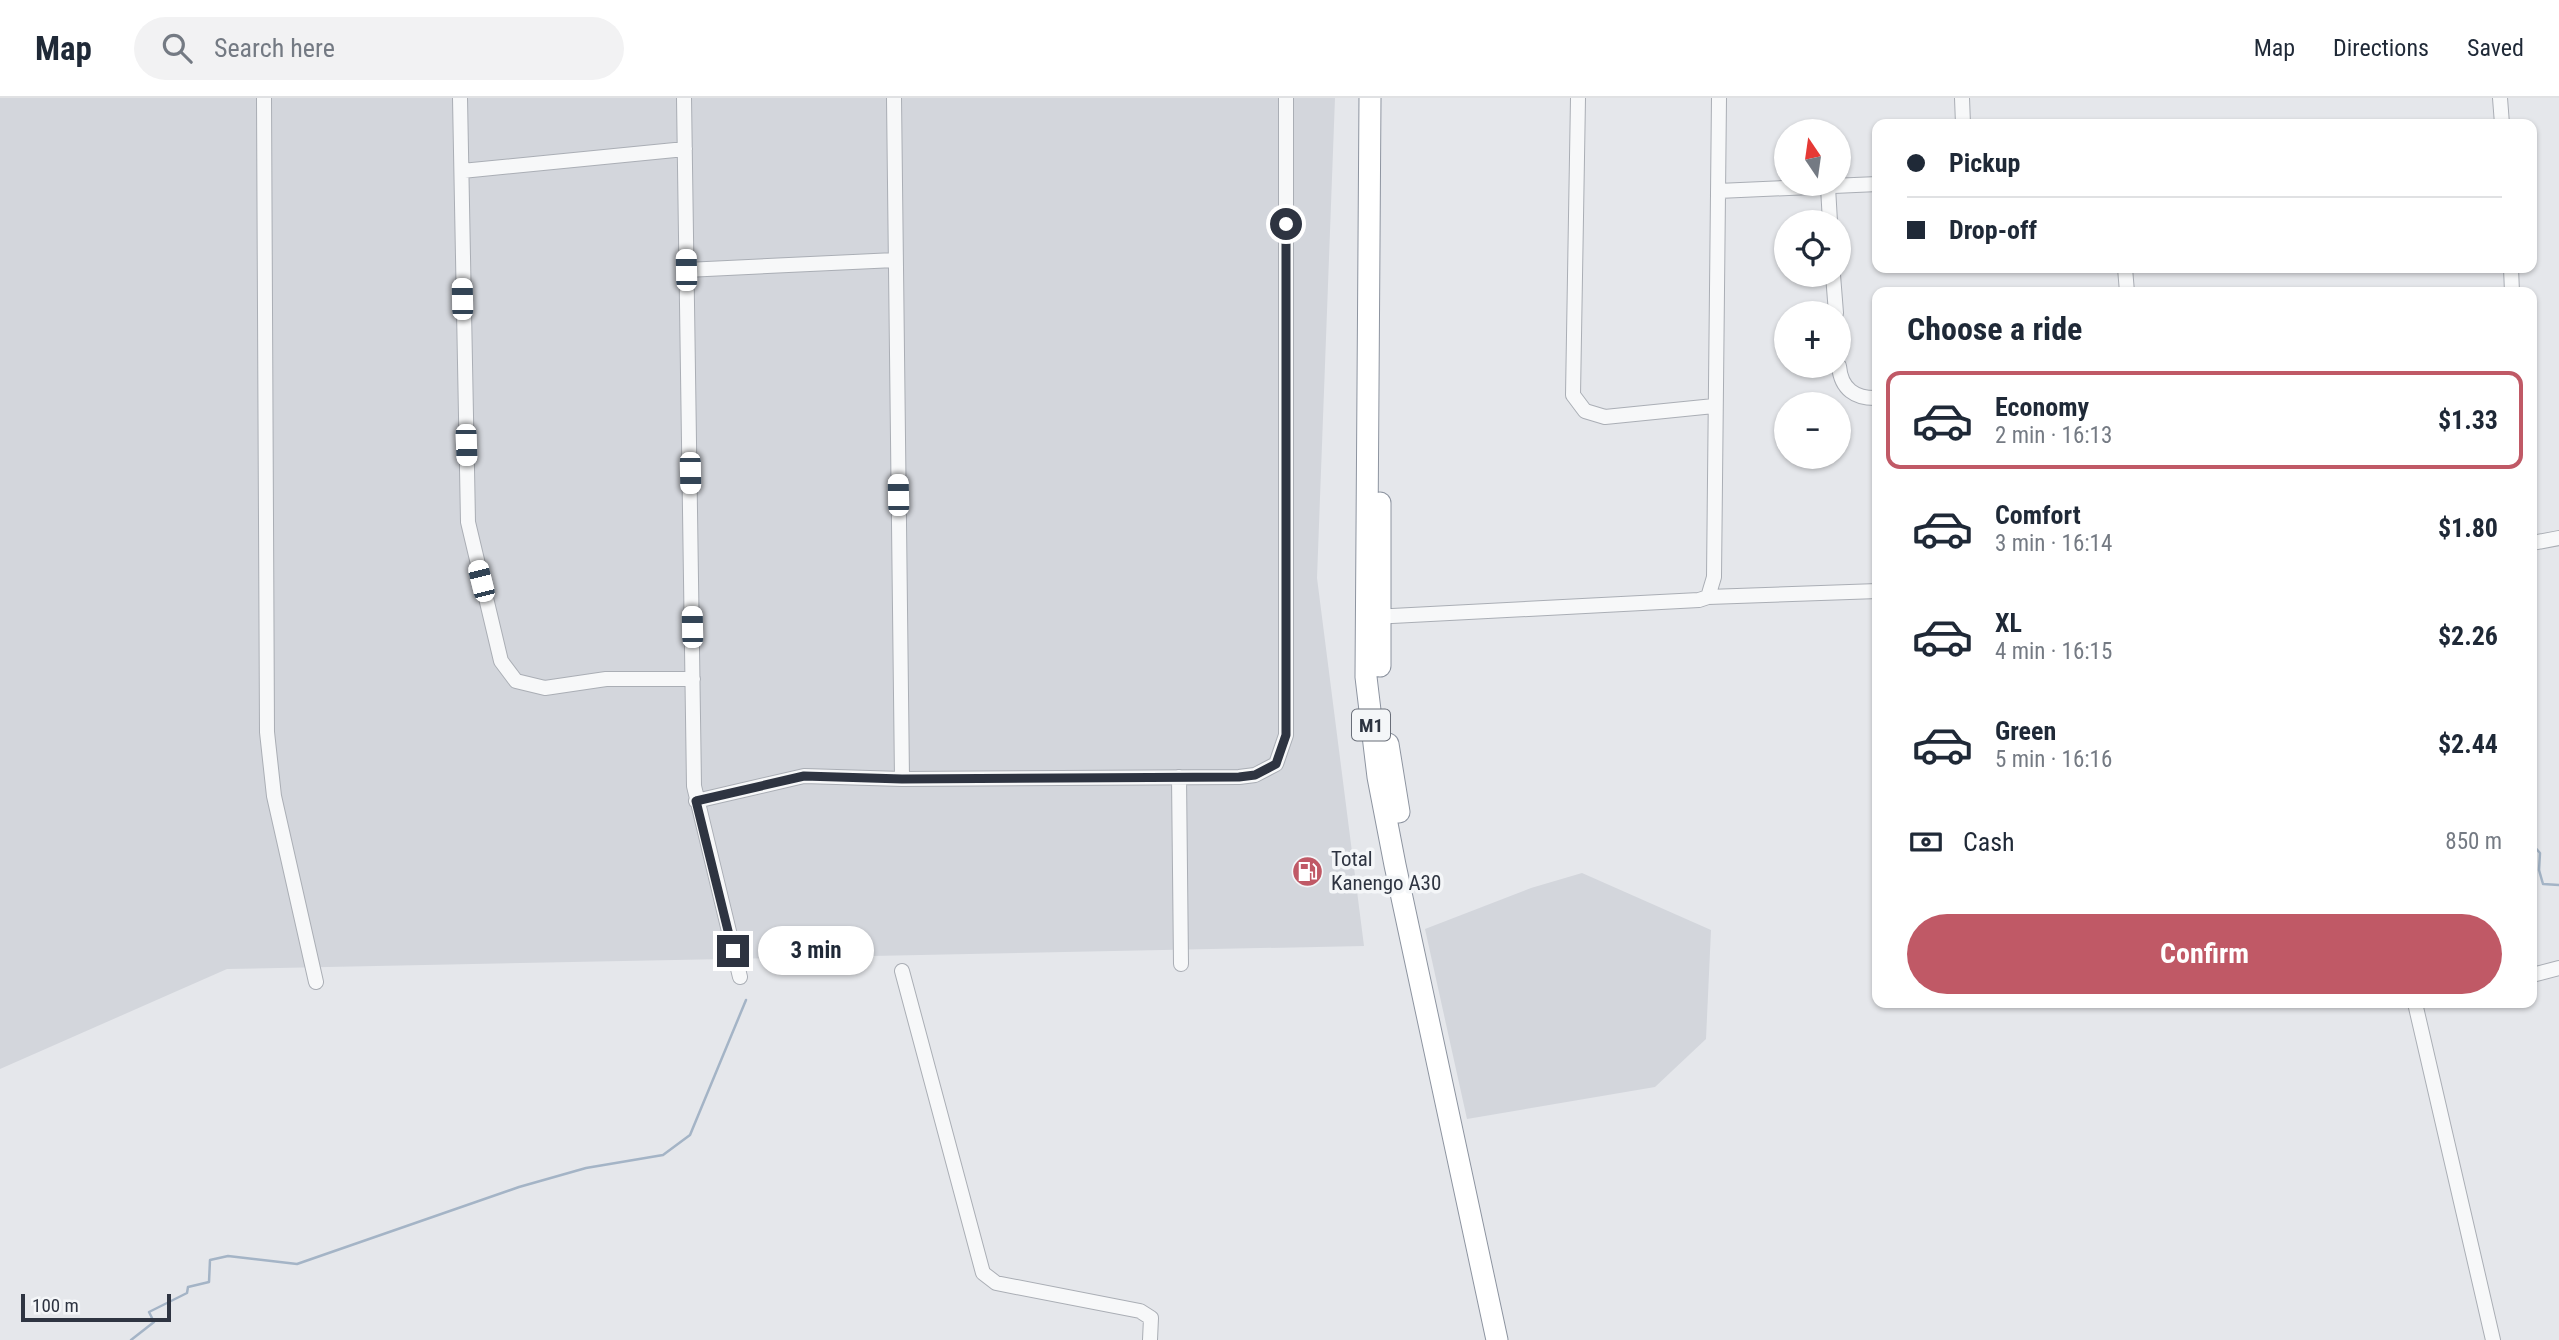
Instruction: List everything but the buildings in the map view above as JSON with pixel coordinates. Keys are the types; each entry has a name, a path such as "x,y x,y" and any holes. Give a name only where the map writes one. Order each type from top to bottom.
{"highway":[{"name":"M1","path":"1370,98 1372,617 1382,708 1430,973 1510,1340"},
{"name":"M1","path":"1384,98 1372,617 1366,677 1383,802 1414,961 1497,1340"}],"street":[{"path":"264,98 267,732 274,796 316,982"},
{"path":"460,98 468,522 501,661 516,681 545,688 606,679 693,679"},
{"path":"684,98 696,801 740,976"},
{"path":"894,98 902,779"},
{"path":"696,801 804,776 902,779 1239,777 1269,769 1280,759 1286,735 1286,98"},
{"path":"1578,98 1573,395 1585,411 1605,417 1714,406"},
{"path":"1708,597 1714,576 1719,98"},
{"path":"1962,98 1963,119"},
{"path":"2500,98 2502,119"},
{"path":"462,171 685,149"},
{"path":"1852,186 1872,184"},
{"path":"1718,191 1774,189"},
{"path":"686,270 895,260"},
{"path":"1842,378 1843,383 1858,397 1872,398"},
{"path":"2537,542 2559,538"},
{"path":"1372,617 1699,600 1708,597 1872,591"},
{"path":"1179,777 1181,964"},
{"path":"2537,974 2559,968"},
{"path":"902,971 983,1273 996,1283 1140,1311 1151,1318 1150,1340"},
{"path":"2415,1008 2493,1340"}],"shaded area":[{"path":"0,98 1335,98 1317,578 1364,946 227,969 0,1069"},
{"path":"1582,873 1711,930 1706,1039 1655,1087 1467,1119 1425,929 1531,888"}],"waterway":[{"path":"2537,850 2540,853 2539,870 2543,884 2559,885"},
{"path":"131,1340 154,1322 149,1312 187,1293 188,1287 209,1282 210,1260 228,1256 297,1264 519,1187 586,1168 663,1155 690,1135 746,1000"}],"place":[{"name":"Total Kanengo A30","path":"1308,871"}],"route":[{"path":"733,951 696,801 804,776 902,779 1239,777 1255,775 1269,769 1280,759 1286,735 1286,224"}]}
